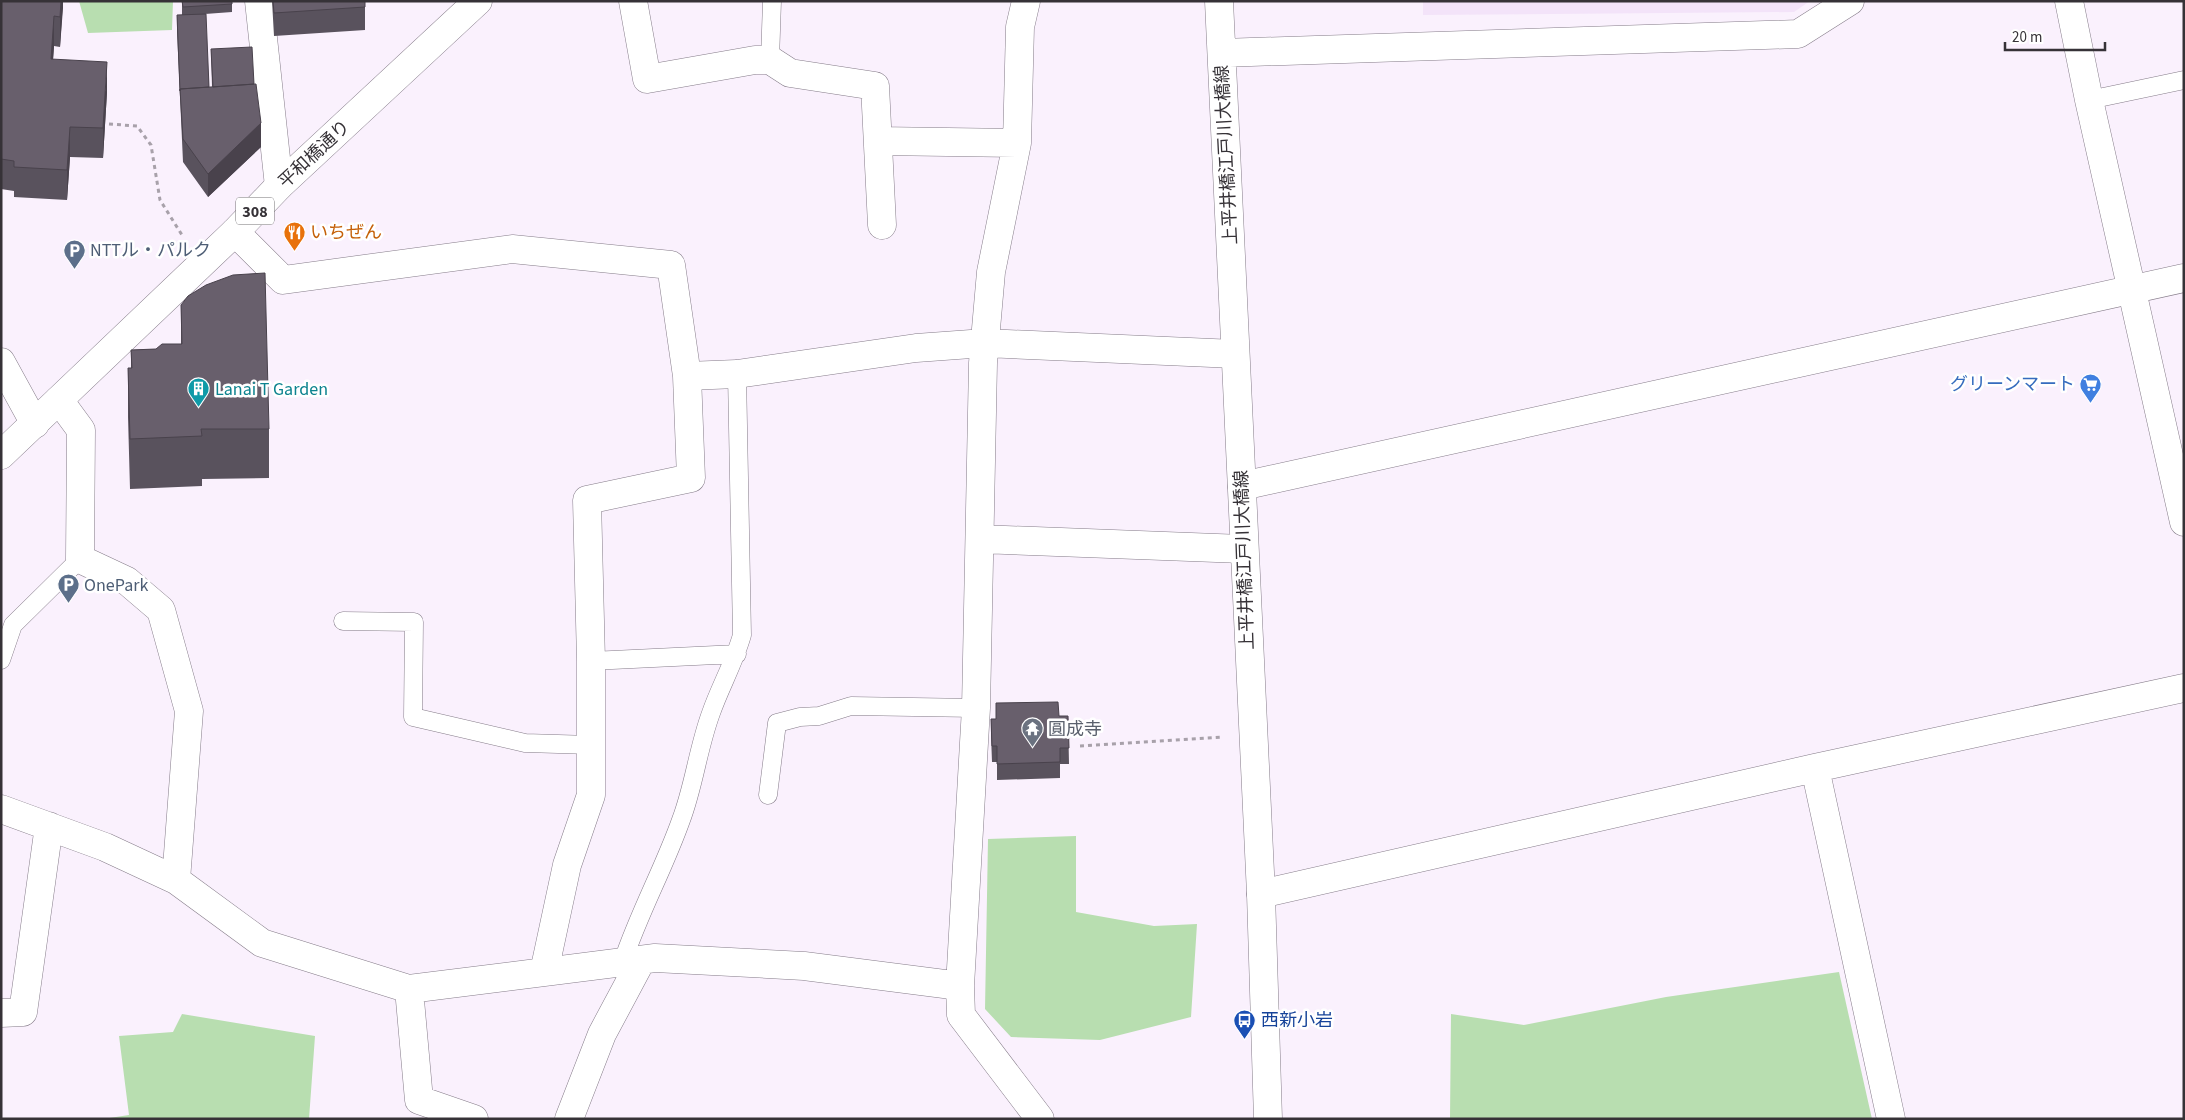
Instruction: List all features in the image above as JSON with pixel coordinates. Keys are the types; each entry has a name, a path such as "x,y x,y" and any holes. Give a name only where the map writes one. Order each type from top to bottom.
{"street":[{"path":"259,1 279,186"},
{"name":"平和橋通り","path":"1,455 235,232 279,186 478,1"},
{"path":"633,1 647,79 755,60 770,60 790,73 875,86 882,225"},
{"path":"1026,1 1020,26 1017,143 991,272 985,342 976,708 960,986 961,1015 1040,1119"},
{"name":"上平井橋江戸川大橋線","path":"1219,1 1260,894 1268,1119"},
{"path":"1222,53 1798,34 1850,1"},
{"path":"2069,1 2089,100 2180,485 2184,522"},
{"path":"878,141 1017,143"},
{"path":"235,232 283,280 512,249 671,265 687,376 692,478 586,500 591,661 591,795 567,865 544,972"},
{"path":"1242,486 2184,278"},
{"path":"687,376 737,374 916,348 985,342 1235,354"},
{"path":"1,362 35,424"},
{"path":"59,400 81,430 80,559 127,581 161,610 189,711 176,880"},
{"path":"980,539 1243,550"},
{"path":"1260,894 1815,768 2184,688"},
{"path":"1815,768 1891,1119"},
{"path":"1,809 105,847 176,880 262,943 409,989 655,958 804,966 960,986"},
{"path":"1,1013 23,1012 49,826"},
{"path":"569,1119 632,961"},
{"path":"409,989 420,1100 474,1119"}],"lane":[{"path":"770,60 772,1"},
{"path":"2089,100 2184,80"},
{"path":"632,961 635,926 665,863 682,818 711,714 737,654 742,635 737,374"},
{"path":"1,660 13,625 80,559"},
{"path":"343,622 414,622 413,718 525,743 591,745"},
{"path":"591,661 737,654"},
{"path":"768,795 777,723 800,717 819,716 851,706 976,708"}],"path":[{"path":"109,124 137,126 151,145 160,200 182,236"},
{"path":"1080,746 1252,735"}],"shaded area":[{"path":"1423,1 1810,1 1794,12 1423,15"}],"green space":[{"path":"79,1 173,1 172,30 88,33"},
{"path":"1076,836 1076,912 1154,926 1197,924 1191,1017 1100,1040 1011,1037 985,1009 988,839"},
{"path":"1839,972 1872,1119 1450,1119 1451,1014 1524,1025 1666,997"},
{"path":"182,1014 315,1036 309,1119 103,1119 129,1115 119,1036 173,1032"}],"building":[{"path":"1,1 61,1 60,17 54,16 51,59 107,62 103,128 70,127 67,170 14,167 14,161 1,159"},
{"path":"182,1 232,1 232,4 183,7"},
{"path":"273,1 365,1 365,7 274,13"},
{"path":"206,14 209,87 180,89 180,91 177,15"},
{"path":"252,47 254,84 213,87 211,49"},
{"path":"256,84 261,123 208,174 183,139 180,89"},
{"name":"Lanai T Garden","path":"265,273 269,429 201,429 202,436 130,439 128,368 132,368 131,350 156,349 162,344 182,344 181,305 188,296 206,285 233,275"},
{"path":"1058,702 1059,716 1068,716 1069,748 1060,748 1060,762 997,764 997,746 992,746 991,719 996,719 996,703"}],"place":[{"name":"いちぜん","path":"294,251"},
{"name":"NTTル・パルク","path":"74,269"},
{"name":"グリーンマート","path":"2091,403"},
{"name":"Lanai T Garden","path":"199,408"},
{"name":"OnePark","path":"68,604"},
{"name":"圓成寺","path":"1032,748"},
{"name":"西新小岩","path":"1245,1039"}]}
